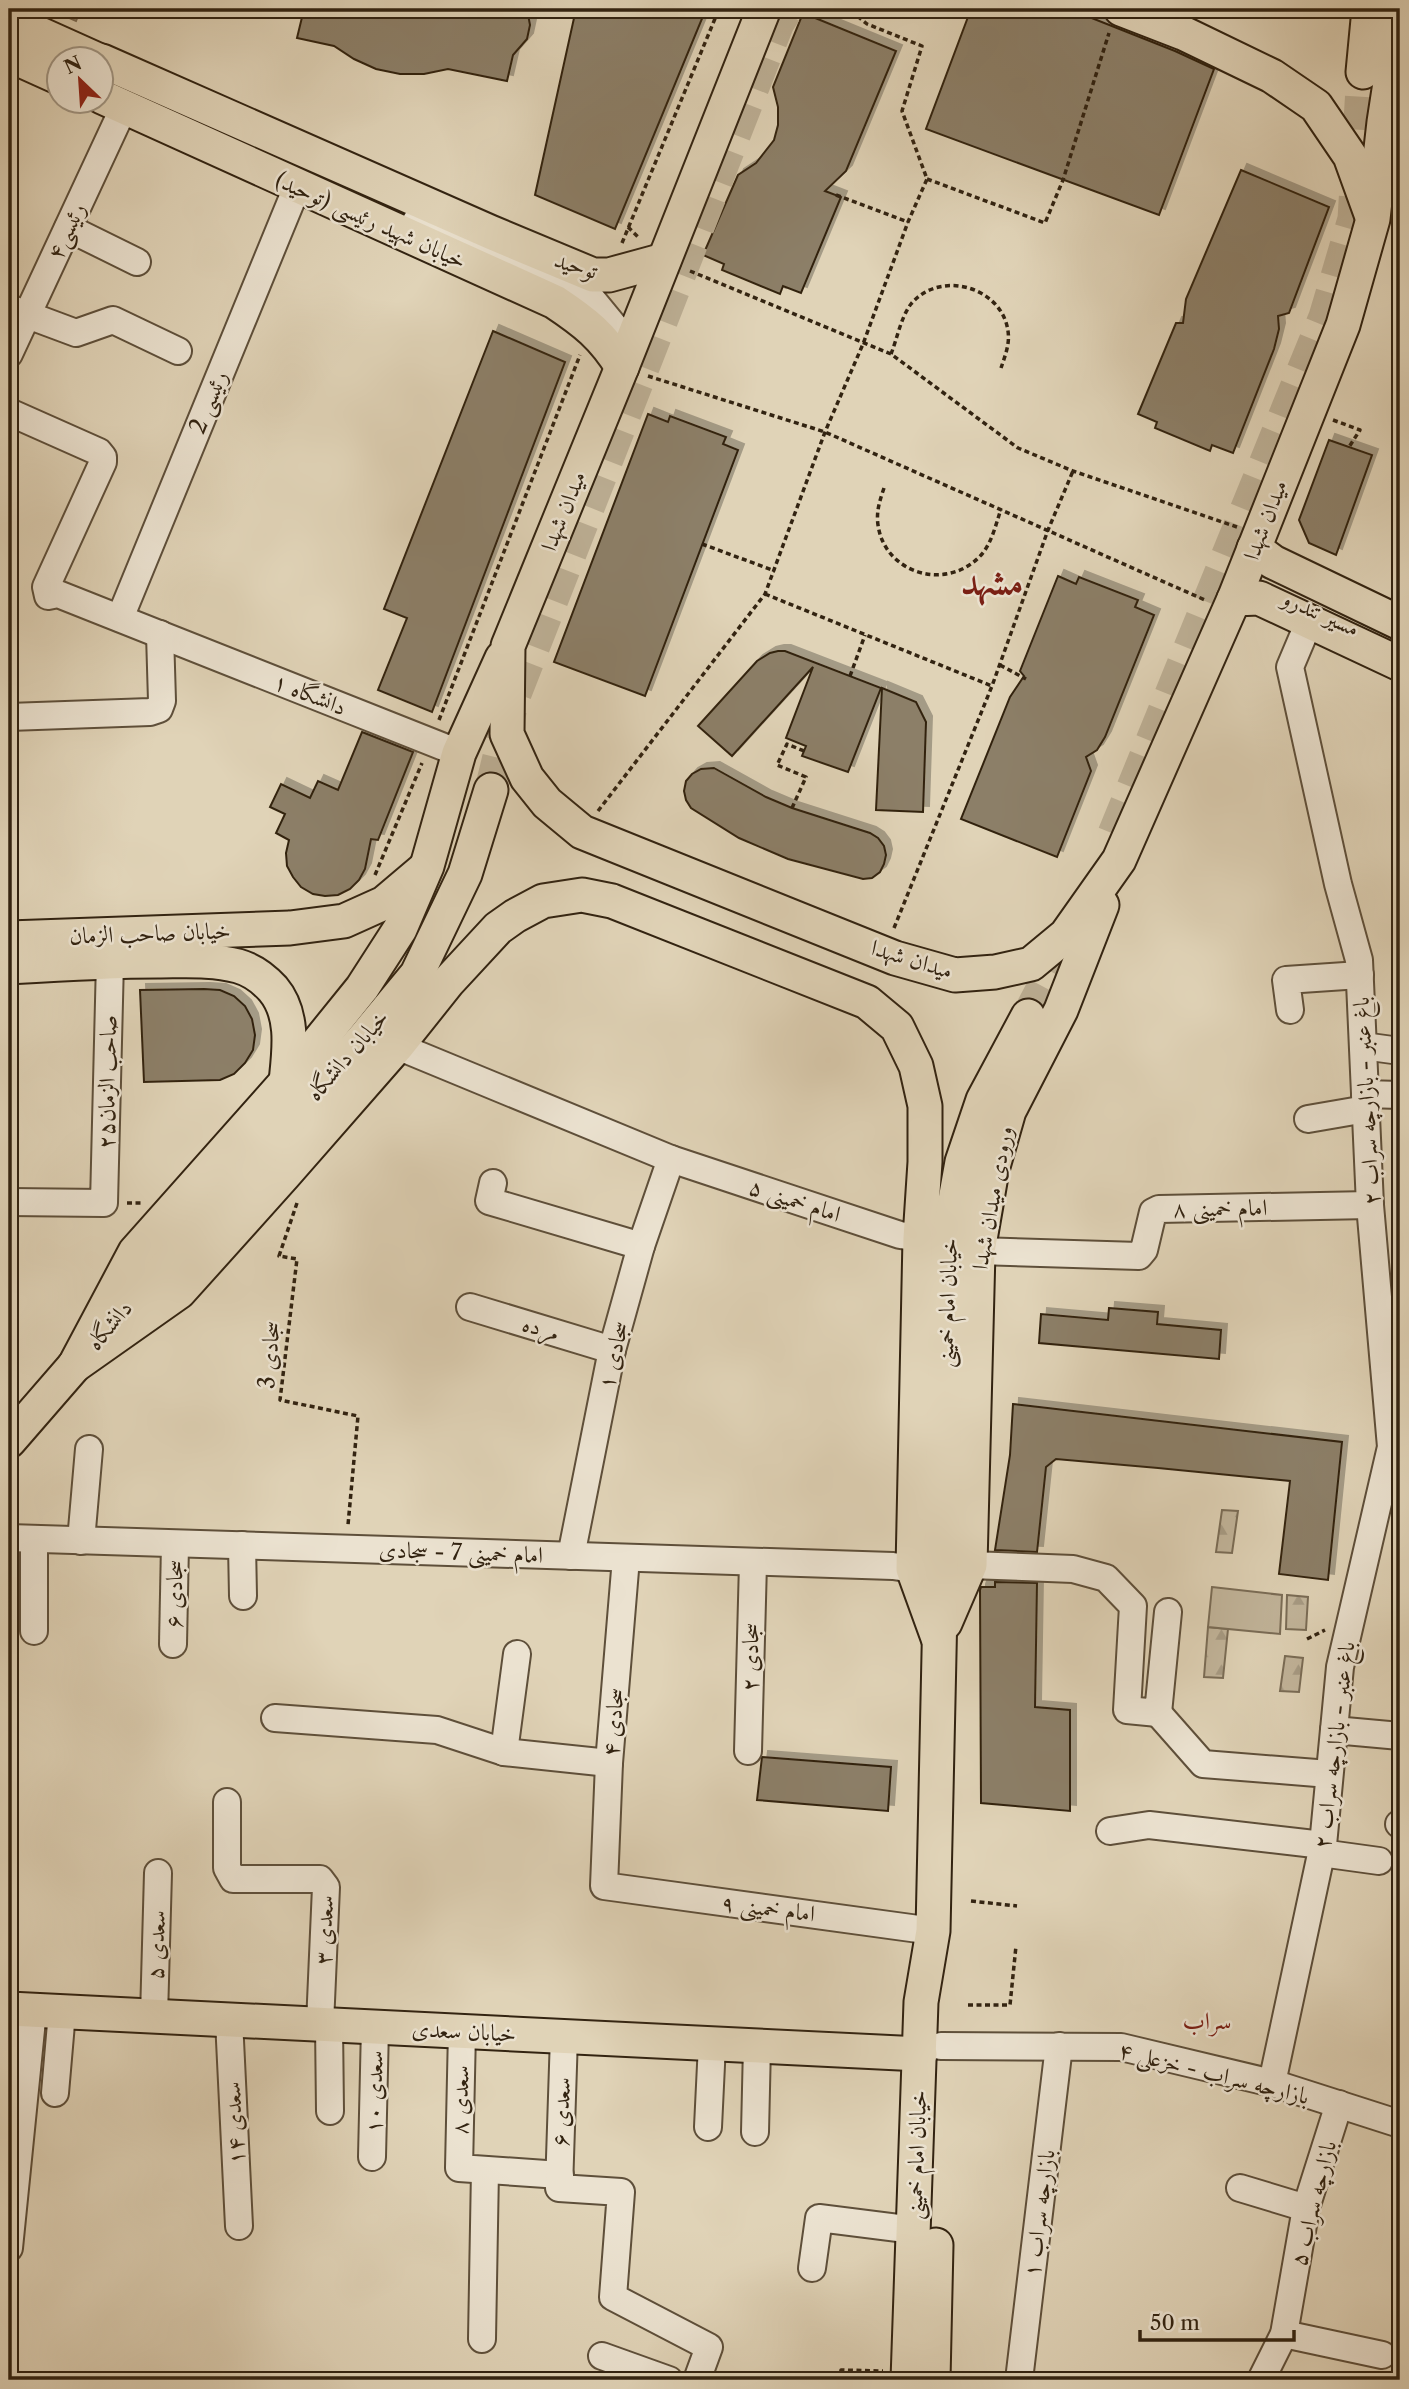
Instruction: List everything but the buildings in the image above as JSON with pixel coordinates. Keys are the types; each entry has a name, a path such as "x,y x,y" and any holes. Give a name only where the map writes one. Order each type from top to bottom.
{"main road":[{"name":"میدان شهدا","path":"764,9 622,368 508,646 507,734 527,778 547,803 582,832 884,953 954,975 995,972 1031,964 1066,935 1119,860 1234,597 1343,325 1373,219 1395,107 1400,18"},
{"path":"1363,72 1369,9"},
{"path":"1116,17 1183,33 1272,76 1316,106 1350,156 1373,219"},
{"name":"خیابان شهید رئیسی (توحید)","path":"9,20 68,46"},
{"path":"9,55 46,72"},
{"name":"خیابان شهید رئیسی (توحید)","path":"116,67 490,232"},
{"name":"خیابان شهید رئیسی (توحید)","path":"116,103 555,302 590,325 622,368"},
{"name":"توحید","path":"490,232 593,275 609,275 664,260"},
{"path":"1257,541 1273,562 1400,624"},
{"path":"1234,597 1259,598 1400,664"},
{"path":"74,1366 135,1252 286,1082 362,988 400,929 428,866 445,747 508,646"},
{"name":"خیابان دانشگاه","path":"143,1285 364,1038 417,974 465,874 491,790"},
{"name":"ورودی میدان شهدا","path":"941,1566 978,1251 992,1170 1009,1111 1061,1010 1119,860"},
{"name":"خیابان صاحب الزمان","path":"9,938 290,928 344,921 384,903 428,866"},
{"path":"14,1426 74,1366 179,1292 498,928 543,901 582,895 612,901 867,1002 897,1027 916,1066 925,1106 925,1162 920,1238 941,1566"},
{"path":"9,967 110,961 218,962 240,967 260,976 275,991 287,1016 289,1034 286,1082"},
{"name":"خیابان امام خمینی","path":"933,2380 930,2050 920,2002 933,1931 948,1239 962,1162 983,1100 1028,1016"},
{"name":"دانشگاه","path":"74,1366 143,1285"},
{"name":"خیابان سعدی","path":"34,2010 712,2044 930,2050"},
{"name":"خیابان امام خمینی","path":"897,2376 914,2230 930,2050"}],"street":[{"path":"9,38 46,55"},
{"path":"116,86 591,298 614,326 622,368"},
{"name":"رئیسی۴","path":"9,354 18,313 68,228 108,116"},
{"name":"رئیسی 2","path":"120,618 297,187"},
{"path":"68,228 137,262"},
{"path":"18,313 76,333 113,320 178,351"},
{"name":"دانشگاه ۱","path":"9,412 99,452 103,457 46,587 48,596 58,594 445,747"},
{"name":"مسیر تندرو","path":"1234,597 1264,587 1400,648"},
{"name":"باغ عنبر - بازارچه سراب ۲","path":"1272,2083 1322,1849 1340,1667 1396,1448 1389,1285 1370,1205 1359,960 1338,884 1290,667 1309,622"},
{"path":"9,717 150,712 159,709 162,701 160,634"},
{"name":"صاحب الزمان۲۵","path":"9,1202 104,1203 110,961"},
{"path":"1290,1010 1286,980 1360,975"},
{"name":"امام خمینی ۵","path":"397,1046 671,1159 900,1235 920,1238"},
{"path":"1363,1046 1400,1051"},
{"path":"1308,1119 1400,1095"},
{"name":"سجادی ۱","path":"571,1556 612,1350 641,1246 671,1159"},
{"path":"493,1183 489,1201 641,1246"},
{"name":"امام خمینی ۸","path":"978,1251 1139,1256 1144,1250 1153,1212 1159,1209 1370,1205"},
{"name":"مرده","path":"470,1307 612,1350"},
{"path":"81,1541 89,1449"},
{"path":"21,1538 34,1631"},
{"name":"امام خمینی 7 - سجادی","path":"21,1538 752,1563 1073,1569 1105,1578 1133,1606 1127,1710 1158,1713"},
{"name":"سجادی ۶","path":"173,1644 175,1544"},
{"path":"242,1545 243,1596"},
{"name":"سجادی ۴","path":"604,1886 610,1763 626,1558"},
{"name":"سجادی ۲","path":"748,1751 752,1563"},
{"path":"1168,1612 1158,1713 1203,1764 1329,1774"},
{"path":"504,1752 517,1654"},
{"path":"275,1718 437,1730 504,1752 610,1763"},
{"path":"1334,1730 1400,1736"},
{"name":"سعدی ۳","path":"227,1802 228,1868 233,1879 320,1879 325,1882 324,2024"},
{"path":"1110,1831 1149,1825 1322,1849 1379,1861"},
{"name":"سعدی ۵","path":"154,2016 158,1873"},
{"name":"امام خمینی ۹","path":"604,1886 933,1931"},
{"path":"34,2010 55,2093"},
{"path":"9,2248 16,2097 34,2010"},
{"name":"سعدی ۱۴","path":"229,2020 239,2226"},
{"path":"324,2024 330,2111"},
{"name":"سعدی ۱۰","path":"372,2157 375,2027"},
{"name":"سعدی ۸","path":"462,2031 482,2339"},
{"name":"سعدی ۶","path":"559,2182 564,2036"},
{"path":"708,2127 712,2044"},
{"path":"755,2133 757,2046"},
{"name":"بازارچه سراب - خزعلی ۴","path":"930,2050 1059,2046 1121,2048 1272,2083 1400,2123"},
{"name":"بازارچه سراب ۱","path":"1019,2380 1059,2046"},
{"name":"بازارچه سراب ۵","path":"1262,2380 1284,2334 1306,2208 1339,2104"},
{"path":"472,2169 621,2192 613,2297 709,2347 697,2380"},
{"path":"1240,2188 1306,2208"},
{"path":"812,2268 818,2218 914,2230"},
{"path":"1284,2334 1382,2354"},
{"path":"602,2356 670,2380"}],"path":[{"path":"609,275 719,9"},
{"path":"582,832 765,594 825,432 863,344 908,222 927,179 902,111 922,46 867,24 849,9"},
{"path":"927,179 1045,223 1063,180 1116,17"},
{"path":"836,195 908,222"},
{"path":"664,260 891,354 1018,448 1257,541"},
{"path":"891,354 911,304 928,291 953,285 975,289 992,299 1000,310 1008,330 1008,347 1001,368"},
{"path":"374,878 445,747 590,325"},
{"path":"622,368 825,432 1048,530 1234,597"},
{"path":"1308,411 1360,430 1349,447"},
{"path":"884,953 992,686 1048,530 1073,471"},
{"path":"884,488 878,506 878,524 882,539 902,566 922,575 941,576 963,570 973,562 983,553 1001,509"},
{"path":"702,544 775,571"},
{"path":"765,594 992,686"},
{"path":"850,676 865,635"},
{"path":"1000,664 1026,679"},
{"path":"792,808 806,777 777,765 787,744 804,751"},
{"name":"سجادی 3","path":"285,1174 303,1184 279,1256 297,1259 280,1400 358,1416 346,1548"},
{"path":"971,1901 1017,1906"},
{"path":"968,2005 1010,2005 1016,1946"},
{"path":"840,2380 841,2370 897,2376"}],"green space":[{"path":"49,9 81,9 76,21"},
{"path":"1222,1510 1238,1511 1232,1553 1216,1552"},
{"path":"1212,1587 1282,1595 1280,1634 1208,1627"},
{"path":"1287,1595 1308,1597 1306,1630 1286,1629"},
{"path":"1208,1627 1228,1629 1223,1678 1204,1677"},
{"path":"1285,1656 1303,1658 1299,1692 1280,1691"}],"tunnel":[{"path":"491,790 513,699 778,23 787,9"},
{"path":"1114,834 1325,317 1354,219 1363,72"},
{"path":"1028,1016 1076,925"}],"district":[{"name":"مشهد","path":"992,581"},
{"name":"سراب","path":"1207,2020"}]}
